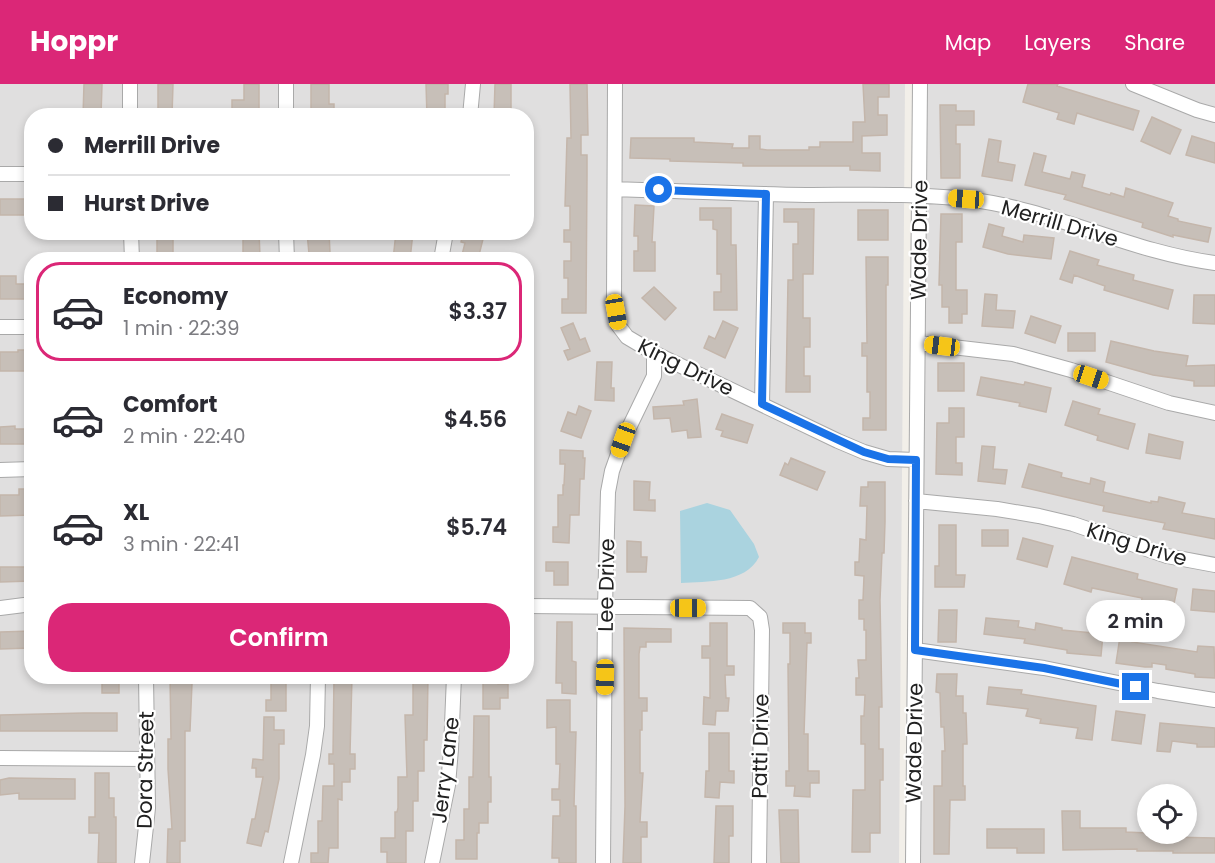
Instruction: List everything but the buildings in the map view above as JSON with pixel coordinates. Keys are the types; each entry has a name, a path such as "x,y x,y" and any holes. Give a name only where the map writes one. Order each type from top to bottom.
{"street":[{"path":"130,84 130,108"},
{"path":"286,84 286,108"},
{"path":"470,108 472,84"},
{"name":"King Drive","path":"615,84 614,300 618,325 627,338 654,353 864,452 888,459 916,460"},
{"name":"Wade Drive","path":"913,863 920,84"},
{"path":"1133,84 1197,110 1215,114"},
{"path":"0,174 24,174"},
{"name":"Merrill Drive","path":"615,189 966,199 1043,214 1167,254 1215,263"},
{"path":"762,404 766,194"},
{"path":"0,327 24,327"},
{"path":"918,343 1013,354 1071,370 1169,403 1215,413"},
{"name":"Lee Drive","path":"603,863 608,492 612,471 623,440 654,376 654,353"},
{"path":"0,470 24,469"},
{"name":"King Drive","path":"916,501 997,509 1039,516 1073,524 1167,556 1215,565"},
{"path":"0,608 24,605"},
{"path":"534,606 605,607"},
{"name":"Patti Drive","path":"605,607 750,608 760,617 762,630 759,863"},
{"path":"915,650 1044,668 1215,700"},
{"name":"Dora Street","path":"142,863 148,808 146,684"},
{"path":"291,863 313,755 317,726 318,684"},
{"name":"Jerry Lane","path":"432,863 449,776 454,684"},
{"path":"0,758 147,759"}],"shaded area":[{"path":"0,84 905,84 899,863 0,863"},
{"path":"927,84 1215,84 1215,863 920,863"}],"water":[{"path":"707,503 730,510 754,544 759,557 753,566 735,577 681,583 680,511"}],"route":[{"path":"659,190 766,194 762,404 864,452 888,459 916,460 915,650 1044,668 1136,687"}]}
